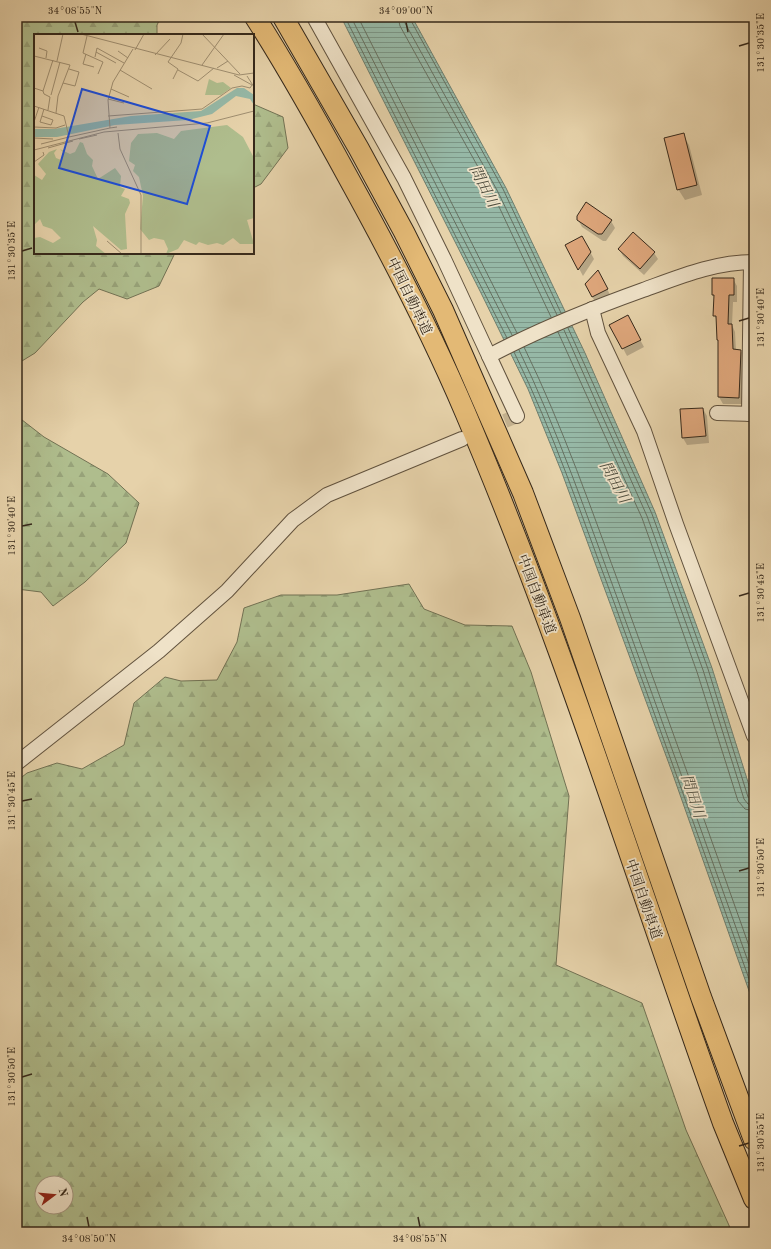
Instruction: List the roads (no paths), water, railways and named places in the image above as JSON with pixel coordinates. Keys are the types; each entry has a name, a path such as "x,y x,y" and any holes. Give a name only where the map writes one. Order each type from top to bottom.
{"highway":[{"name":"中国自動車道","path":"255,17 286,65 384,242 422,319 464,410 549,624 720,1116 754,1199"},
{"name":"中国自動車道","path":"282,17 359,149 404,232 442,310 523,493 570,618 704,1004 754,1140"}],"street":[{"path":"314,17 404,178 444,259 495,353 517,416"},
{"path":"495,353 574,316 703,268 736,262 752,262 752,414 717,413"},
{"path":"592,309 598,333 644,431 676,524 754,736"},
{"path":"17,763 159,651 226,591 293,520 327,495 462,439"}],"water":[{"name":"問田川","path":"341,17 412,17 506,188 585,353 655,512 712,668 754,801 754,1005 672,772 562,473 528,389"}],"tunnel":[{"path":"466,437 517,416"}]}
